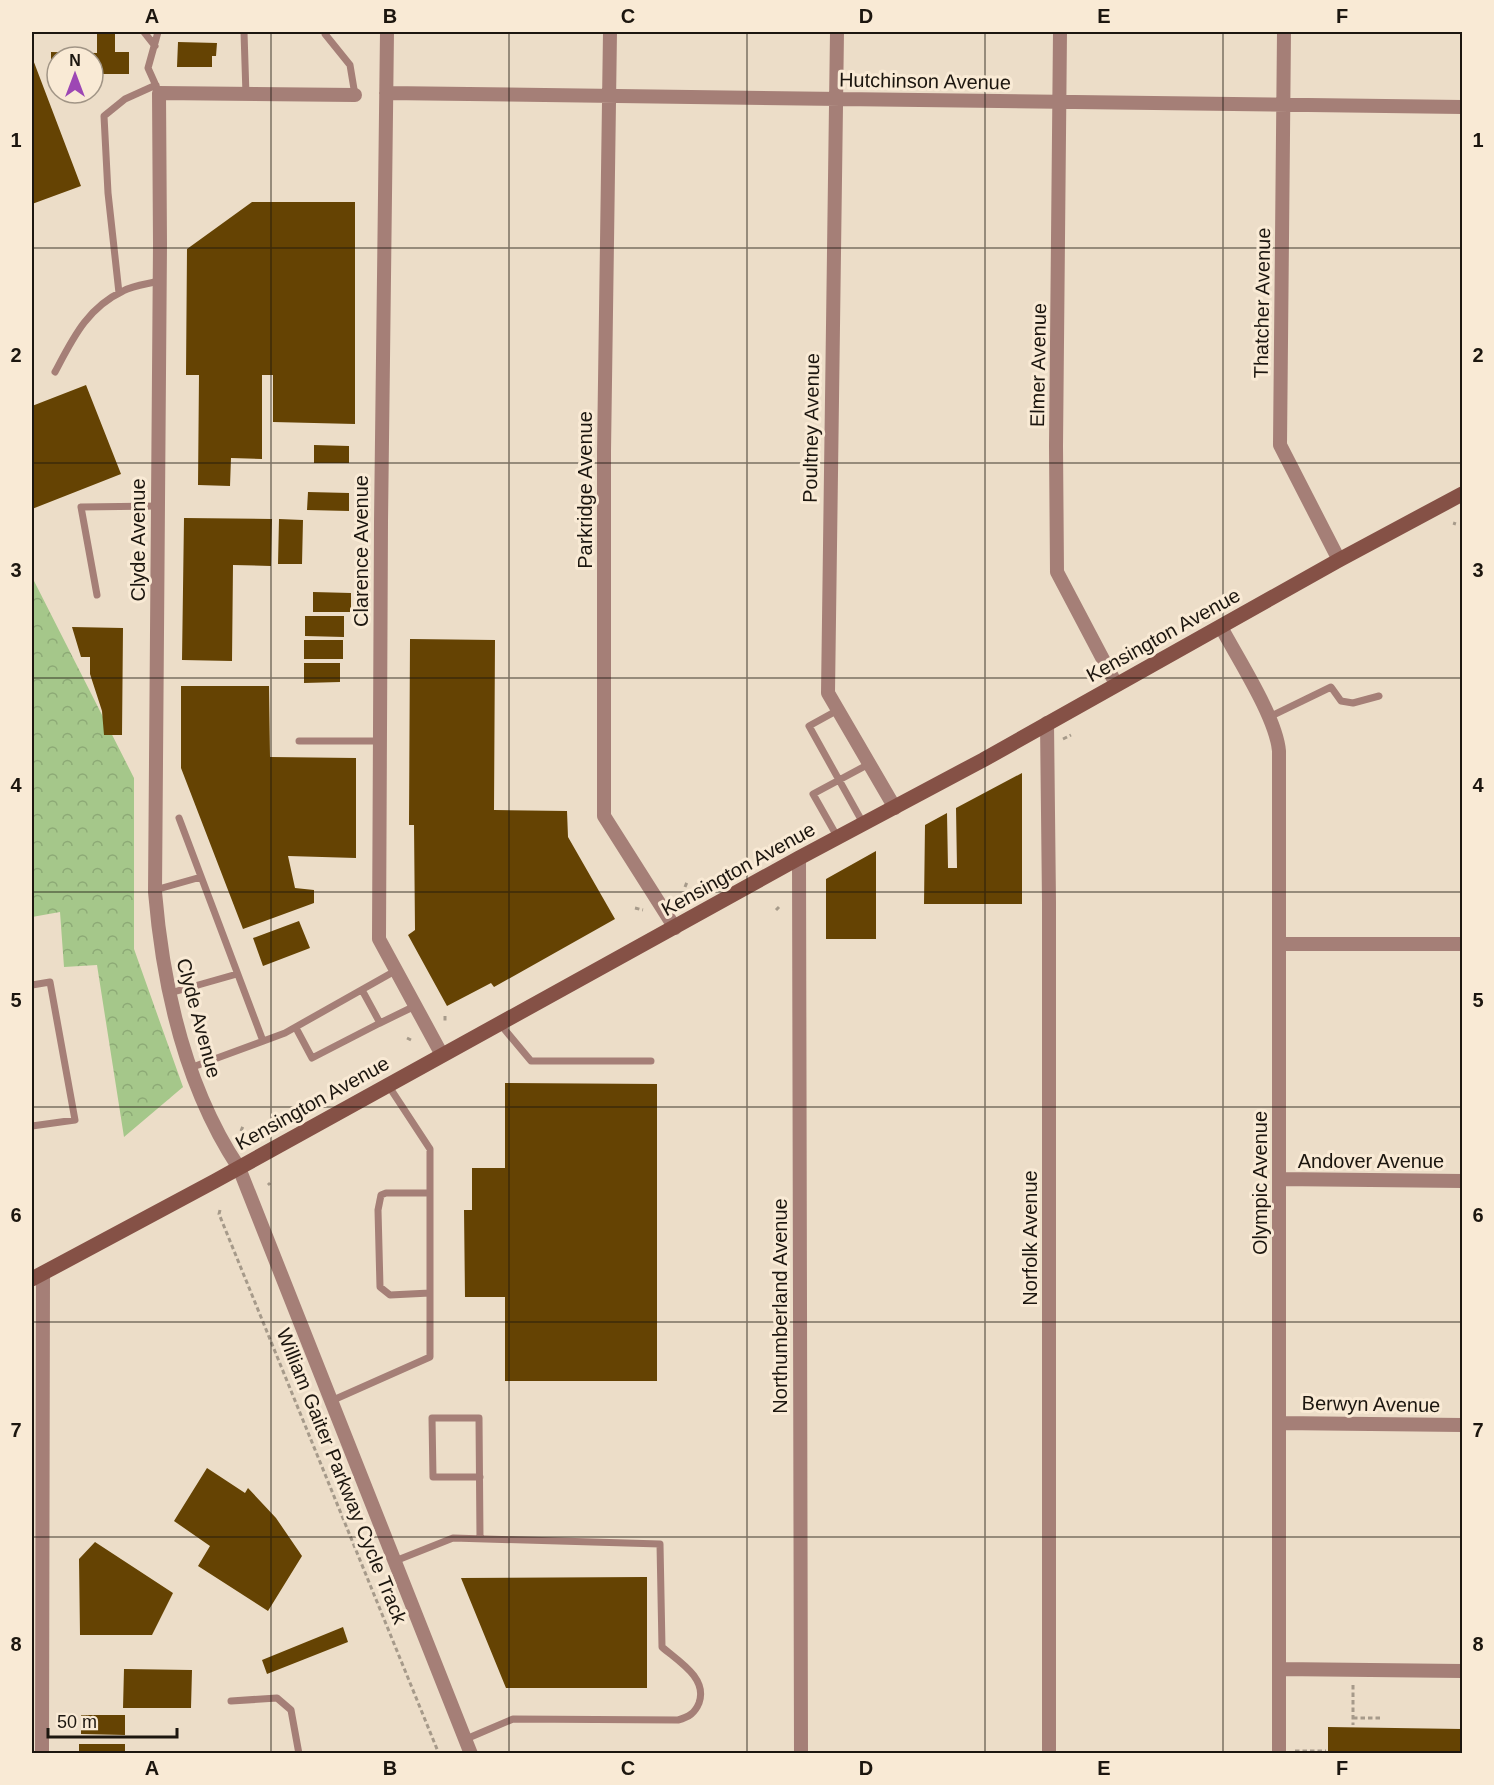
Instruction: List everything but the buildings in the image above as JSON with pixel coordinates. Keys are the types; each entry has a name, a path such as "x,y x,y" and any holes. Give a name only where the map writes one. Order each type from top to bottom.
{"street":[{"name":"Clarence Avenue","path":"387,32 379,939 442,1055"},
{"name":"Parkridge Avenue","path":"610,32 604,464 604,816 675,928"},
{"name":"Poultney Avenue","path":"837,32 828,693 895,808"},
{"name":"Elmer Avenue","path":"1060,32 1057,572 1116,684"},
{"name":"Thatcher Avenue","path":"1284,32 1280,445 1339,560"},
{"path":"157,89 246,95 355,95"},
{"name":"Clyde Avenue","path":"157,89 159,280 155,890 160,945 190,1068 221,1142 239,1168 471,1754"},
{"name":"Hutchinson Avenue","path":"386,93 1462,107"},
{"name":"Kensington Avenue","path":"37,1276 239,1168 799,858 895,808 1339,560 1460,500"},
{"name":"Olympic Avenue","path":"1221,627 1269,717 1276,732 1279,751 1279,1754"},
{"name":"Norfolk Avenue","path":"1047,723 1050,1754"},
{"name":"Northumberland Avenue","path":"799,858 801,1754"},
{"path":"1280,944 1462,944"},
{"name":"Andover Avenue","path":"1279,1179 1462,1181"},
{"path":"37,1276 42,1754"},
{"name":"Berwyn Avenue","path":"1279,1423 1462,1425"},
{"path":"1279,1669 1462,1671"}],"lane":[{"path":"144,32 155,46"},
{"path":"119,293 108,193 104,116 125,99 157,89 148,68 158,32"},
{"path":"244,32 246,95"},
{"path":"325,32 350,65 355,95"},
{"path":"55,372 78,328 104,302 124,290 159,280"},
{"path":"97,595 81,507 158,506"},
{"path":"1269,717 1331,687 1341,701 1353,703 1380,696"},
{"path":"838,710 809,726 864,825"},
{"path":"299,741 380,741"},
{"path":"838,838 813,794 869,764"},
{"path":"179,818 263,1041"},
{"path":"155,890 201,877"},
{"path":"190,1068 296,1028 395,970"},
{"path":"170,993 237,974"},
{"path":"32,985 50,982 75,1120 32,1126"},
{"path":"362,990 380,1023"},
{"path":"296,1028 312,1058 415,1006"},
{"path":"500,1024 531,1061 651,1061"},
{"path":"331,1401 430,1358 430,1149 388,1085"},
{"path":"430,1193 386,1193 381,1196 378,1210 380,1287 390,1295 430,1293"},
{"path":"480,1477 434,1477 432,1418 479,1418 480,1477 480,1538"},
{"path":"395,1561 453,1538 660,1544 662,1647 692,1673 700,1685 701,1697 697,1709 688,1717 678,1720 513,1719 465,1739"},
{"path":"231,1701 277,1698 291,1710 298,1754"}],"path":[{"path":"1061,740 1071,735"},
{"path":"685,887 687,882"},
{"path":"635,909 643,910"},
{"path":"445,1016 445,1021"},
{"name":"William Gaiter Parkway Cycle Track","path":"220,1210 219,1214 293,1398 439,1754"},
{"path":"1353,1684 1353,1725"},
{"path":"1353,1718 1380,1718"},
{"path":"1295,1751 1326,1751"}],"green space":[{"path":"32,577 134,778 134,949 183,1087 124,1137 97,965 64,967 60,912 32,917"}]}
